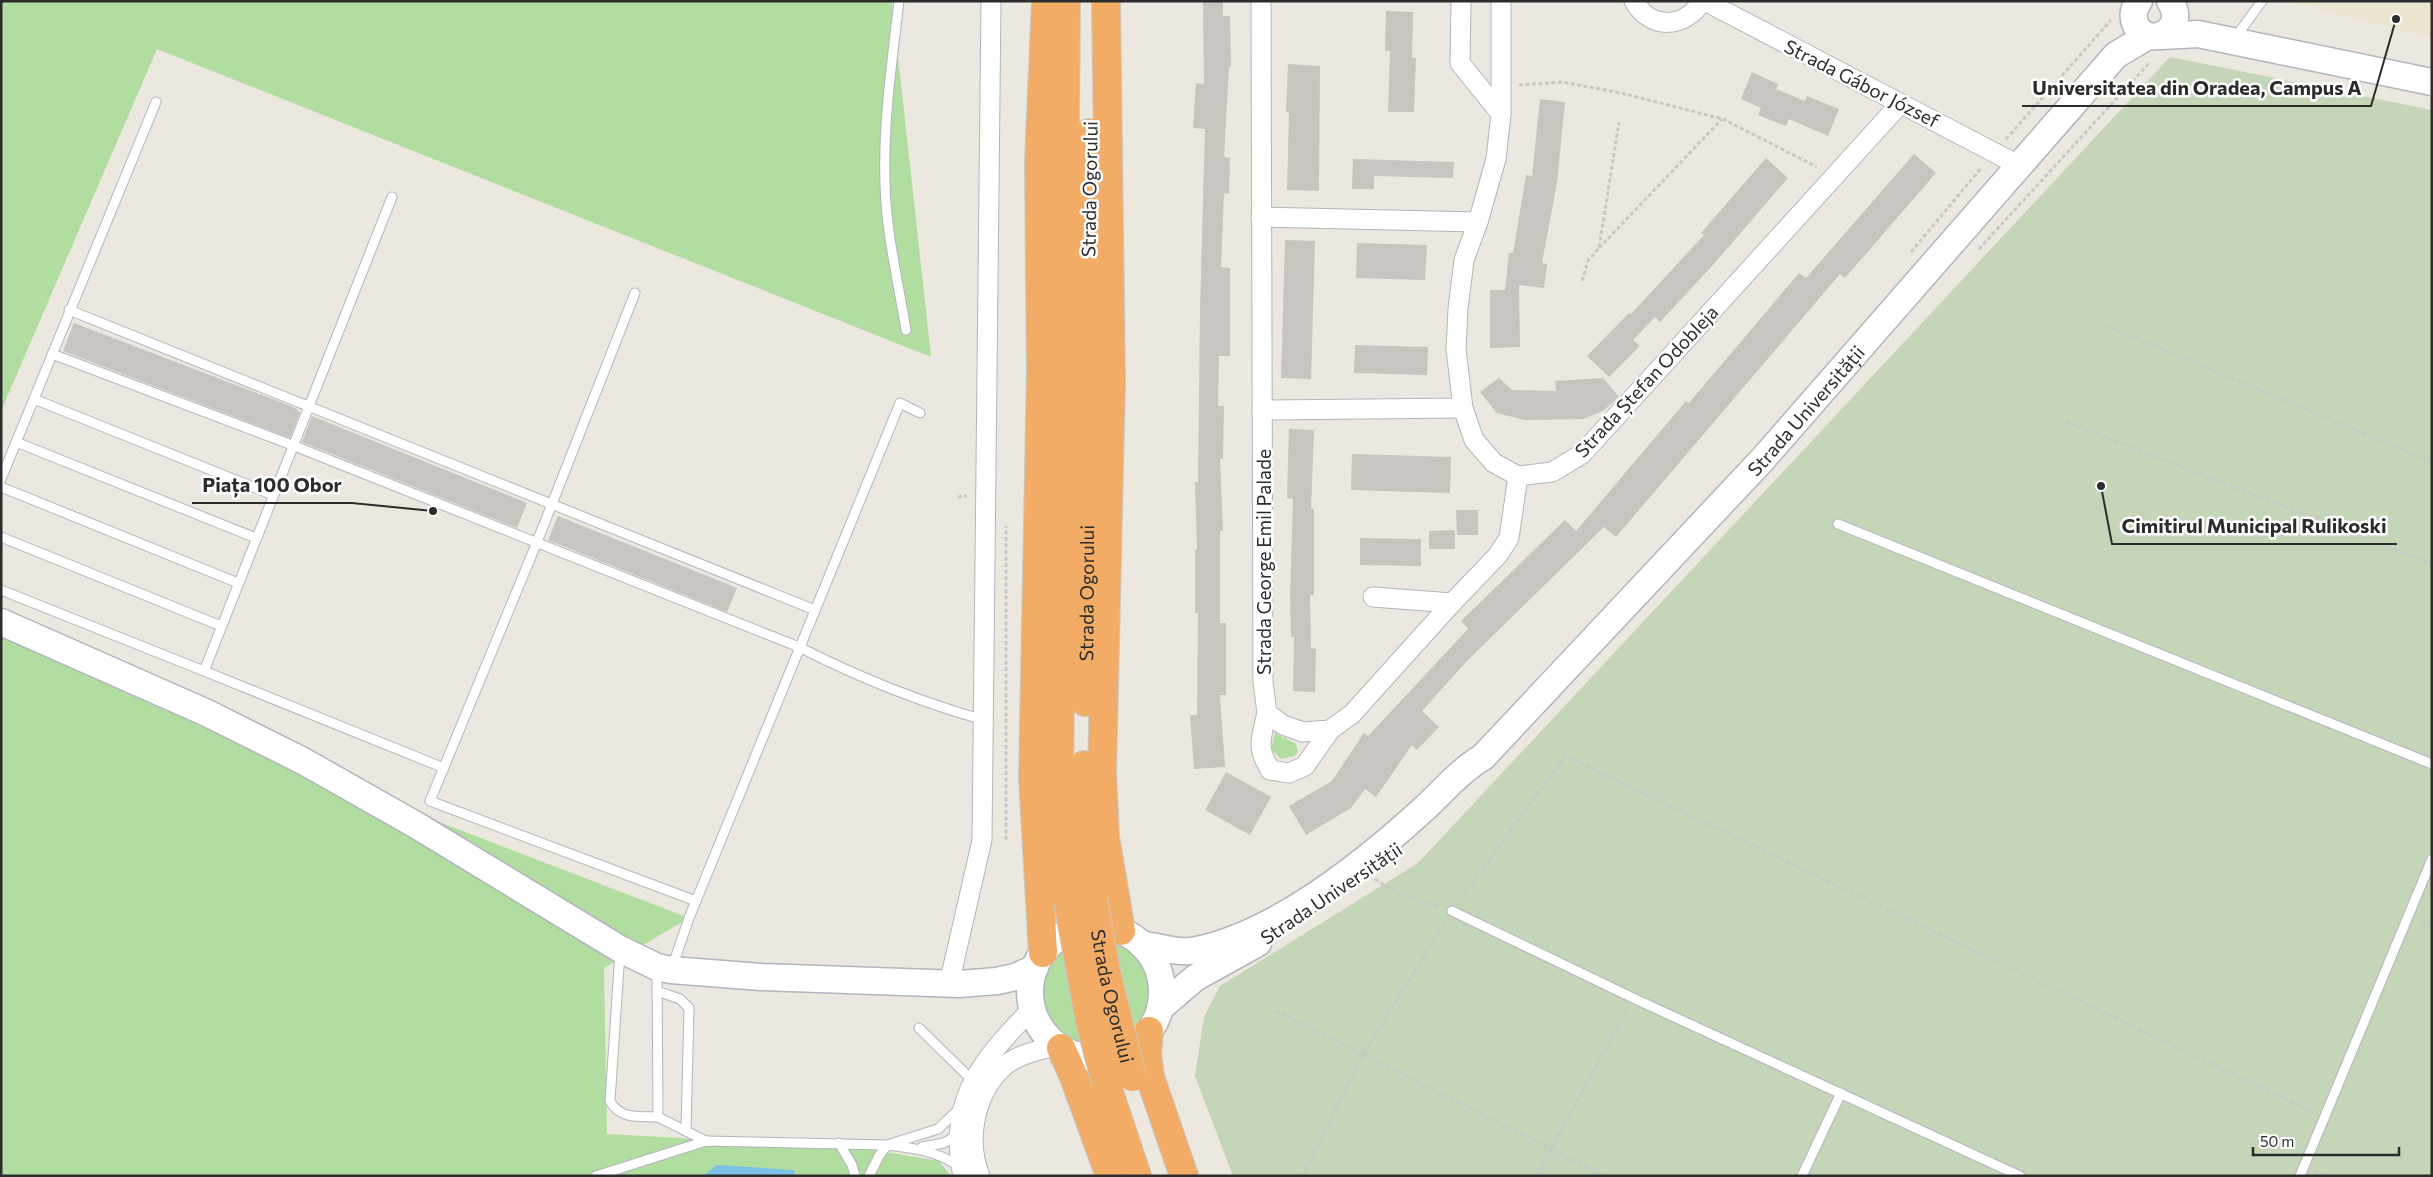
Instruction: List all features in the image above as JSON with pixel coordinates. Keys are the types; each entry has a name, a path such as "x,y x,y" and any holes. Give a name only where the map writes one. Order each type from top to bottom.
{"highway":[{"path":"1039,960 1033,769 1041,372 1039,162 1046,1"},
{"name":"Strada Ogorului","path":"1066,1 1059,589 1059,799 1080,900 1090,1022 1149,1134 1165,1176"},
{"name":"Strada Ogorului","path":"1080,900 1085,830 1091,1"},
{"path":"1106,1 1111,381 1102,773 1105,837 1131,937"},
{"path":"1155,1020 1147,1054 1150,1077 1184,1176"},
{"path":"1059,1047 1074,1077 1110,1176"},
{"name":"Strada Ogorului","path":"1119,1080 1137,1176"}],"main road":[{"name":"Strada Universității","path":"2172,4 2190,24 2223,39"},
{"path":"2132,6 2137,28 2155,36 2172,27 2175,21 2172,4"},
{"name":"Strada Universității","path":"1155,1020 1195,978 1272,936 1369,872 1434,818 1475,774 1483,757 1762,460 2116,55 2132,6"},
{"name":"Strada Universității","path":"2116,55 2155,36 2186,34 2223,39 2432,82"},
{"path":"1,622 207,713 303,761 416,825 662,976 736,976 954,984 997,981 1015,976 1039,960 1055,940 1070,932 1087,927 1104,927 1131,937 1152,957 1160,973 1162,991 1155,1020 1138,1043 1124,1052 1109,1057 1093,1058 1076,1055 1059,1047 1038,1023 1032,1004 1031,984 1039,960"},
{"name":"Strada Universității","path":"1131,937 1181,951 1196,950 1227,941 1269,923 1356,867 1426,806 1468,765 1483,757"},
{"path":"954,984 1032,1004"}],"street":[{"path":"954,984 982,840 991,1"},
{"name":"Strada George Emil Palade","path":"1261,1 1263,682 1268,713 1261,738 1261,754 1270,770 1289,773 1305,766 1330,730 1352,714 1498,555 1509,538 1518,476"},
{"path":"1461,1 1460,63 1501,114"},
{"path":"1501,1 1501,114 1496,159 1478,222 1464,260 1458,309 1456,349 1463,408 1474,440 1494,463 1518,476"},
{"name":"Strada Gábor József","path":"1634,1 1642,13 1654,21 1667,24 1679,22 1691,16 1703,1 2020,166"},
{"name":"Strada Ștefan Odobleja","path":"1518,476 1552,472 1582,454 1900,104"},
{"path":"1261,217 1478,222"},
{"path":"1262,410 1463,408"},
{"path":"1373,597 1452,603"},
{"path":"1268,713 1284,725 1304,732 1330,730"},
{"path":"980,1176 974,1161 969,1111 973,1081 1032,1004"},
{"path":"962,1172 958,1135 969,1111 1001,1069 1022,1055 1059,1047"}],"lane":[{"path":"898,1 884,144 884,184 906,330"},
{"path":"2223,39 2262,1"},
{"path":"1,479 156,102"},
{"path":"204,671 292,445 392,197"},
{"path":"635,293 537,542 430,801 696,901"},
{"path":"69,310 815,610"},
{"path":"52,354 292,445 537,542 799,647 833,664 921,700 984,720"},
{"path":"34,399 273,495"},
{"path":"658,1117 662,976 696,901 900,403 920,413"},
{"path":"16,442 256,538"},
{"path":"1,487 238,582"},
{"path":"1838,524 2432,764"},
{"path":"1,538 221,626"},
{"path":"1,590 444,768"},
{"path":"2300,1176 2432,860"},
{"path":"1452,911 1633,998 2020,1176"},
{"path":"620,949 610,1101 618,1113 627,1116 658,1117 706,1141"},
{"path":"662,976 688,1008 686,1131"},
{"path":"920,1028 973,1081"},
{"path":"1802,1176 1840,1093"},
{"path":"870,1176 879,1156 887,1145 938,1129 969,1111"},
{"path":"915,1148 938,1145 958,1135"},
{"path":"596,1176 706,1141 838,1143 915,1148 950,1159 962,1172"},
{"path":"838,1143 852,1165 855,1176"}],"path":[{"path":"1906,258 2110,20 2132,6"},
{"path":"1501,86 1563,82 1621,93 1723,119 1835,177"},
{"path":"1582,281 1588,261 1723,119"},
{"path":"1600,248 1619,122"},
{"path":"2105,325 2432,462"},
{"path":"2066,422 2432,564"},
{"path":"1303,1176 1364,1053 1452,911 1566,756 2325,1118"},
{"path":"982,840 1035,840"},
{"path":"1375,879 1401,895 1452,911"},
{"path":"1536,1176 1633,998"},
{"path":"1276,1011 1364,1053 1605,1176"}],"shaded area":[{"path":"2288,1 2432,1 2432,38"}],"green space":[{"path":"1,1 892,1 931,357 157,49 1,411"},
{"path":"2170,57 2432,110 2432,1176 1233,1176 1195,1076 1204,1017 1220,986 1418,863"},
{"path":"1,611 208,703 434,820 689,918 604,968 607,1134 863,1148 939,1161 951,1176 1,1176"},
{"path":"1275,733 1296,744 1298,752 1294,756 1281,759 1271,749"},
{"path":"1096,936 1117,940 1136,952 1148,971 1152,992 1148,1013 1136,1032 1117,1044 1096,1048 1075,1044 1056,1032 1044,1013 1040,992 1044,971 1056,952 1075,940"}],"water":[{"path":"717,1165 793,1170 796,1176 703,1176"}],"building":[{"path":"1203,1 1223,1 1223,16 1230,16 1231,67 1229,67 1224,157 1230,158 1229,194 1224,193 1221,267 1230,268 1230,356 1219,356 1218,406 1224,406 1223,459 1220,459 1223,531 1220,531 1220,623 1226,623 1226,695 1220,695 1225,767 1194,769 1190,715 1197,715 1198,613 1195,613 1195,550 1197,550 1195,482 1198,482 1205,129 1193,128 1196,83 1204,84"},
{"path":"1386,11 1413,12 1412,58 1416,58 1414,112 1388,112 1390,51 1385,51"},
{"path":"1288,64 1320,66 1319,191 1287,190 1289,113 1286,112"},
{"path":"1752,72 1778,84 1776,89 1805,101 1807,96 1839,109 1828,136 1789,119 1786,126 1758,115 1761,108 1741,99"},
{"path":"1540,99 1565,102 1557,182 1542,263 1547,264 1544,288 1519,285 1520,347 1490,348 1490,290 1505,290 1509,253 1513,253 1526,175 1532,176"},
{"path":"1914,154 1936,173 1845,278 1840,274 1616,537 1604,527 1466,662 1422,711 1439,727 1417,750 1412,745 1376,797 1365,789 1351,808 1306,835 1289,806 1332,781 1364,733 1368,736 1468,629 1461,621 1565,520 1576,531 1686,401 1689,403 1799,273 1806,278"},
{"path":"1766,158 1788,178 1713,265 1660,322 1655,317 1633,340 1640,346 1609,377 1587,356 1629,313 1631,314 1704,235 1701,233"},
{"path":"1353,159 1454,162 1453,178 1374,176 1374,189 1352,189"},
{"path":"1285,240 1315,241 1311,379 1281,378"},
{"path":"1357,243 1427,245 1425,280 1356,278"},
{"path":"74,323 293,407 300,412 290,438 63,351"},
{"path":"1355,345 1428,347 1427,375 1354,373"},
{"path":"1499,378 1512,390 1556,391 1555,381 1603,378 1619,397 1603,411 1583,419 1525,420 1497,413 1480,392"},
{"path":"312,416 527,503 517,528 302,442"},
{"path":"1289,429 1314,430 1311,509 1314,509 1314,595 1310,595 1311,648 1316,649 1315,692 1293,691 1294,637 1291,637 1290,597 1293,499 1287,498"},
{"path":"1352,454 1451,457 1450,493 1351,490"},
{"path":"1456,510 1478,510 1478,535 1457,535"},
{"path":"558,516 737,588 727,612 548,540"},
{"path":"1455,530 1455,549 1429,549 1429,531"},
{"path":"1360,538 1421,539 1421,566 1360,565"},
{"path":"1226,772 1271,797 1250,835 1205,810"}],"place":[{"name":"Universitatea din Oradea, Campus A","path":"2396,19"},
{"name":"Cimitirul Municipal Rulikoski","path":"2101,486"},
{"name":"Piața 100 Obor","path":"433,511"}]}
